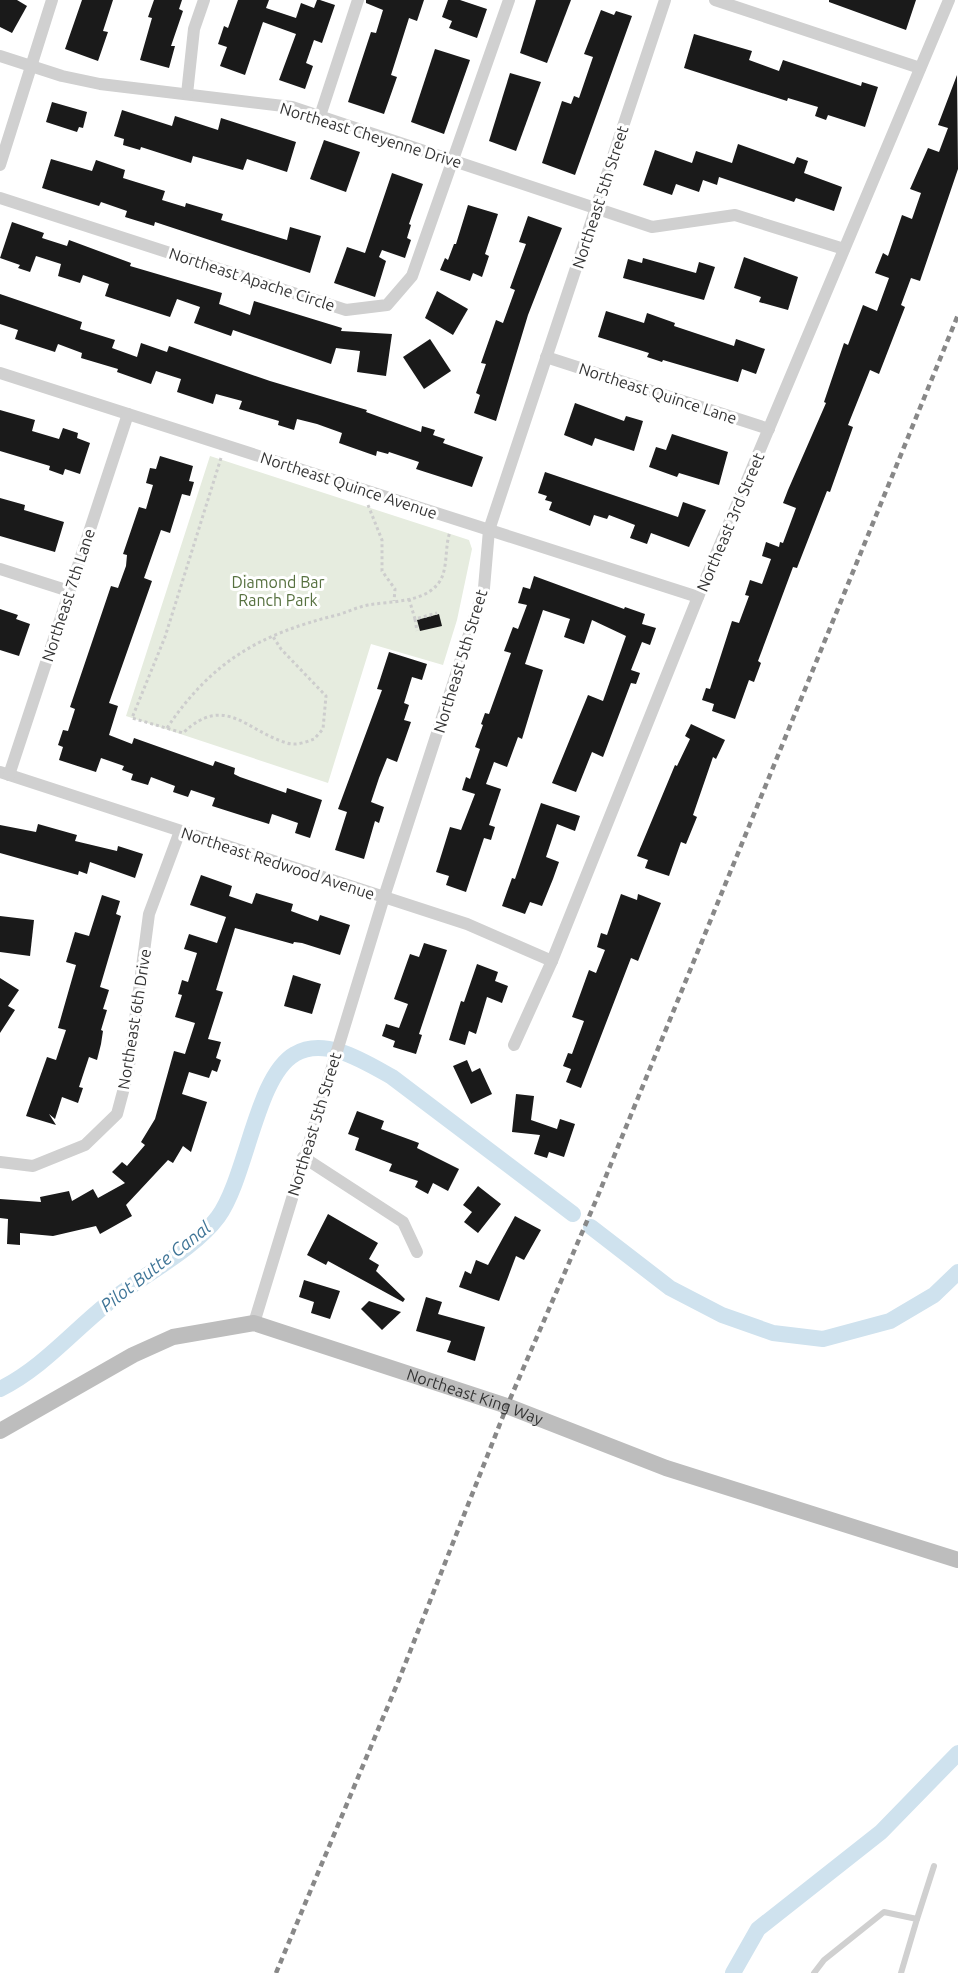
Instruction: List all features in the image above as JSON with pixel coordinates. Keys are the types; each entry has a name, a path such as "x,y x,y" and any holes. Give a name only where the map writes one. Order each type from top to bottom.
{"street":[{"path":"0,165 52,0"},
{"path":"187,94 194,29 204,0"},
{"path":"320,116 358,0"},
{"name":"Northeast Apache Circle","path":"0,198 346,310 387,305 412,276 509,0"},
{"name":"Northeast 5th Street","path":"254,1323 343,1027 484,588 489,530 666,0"},
{"path":"715,0 920,68"},
{"name":"Northeast 3rd Street","path":"514,1045 552,961 698,597 949,0"},
{"name":"Northeast Cheyenne Drive","path":"0,56 31,67 99,84 292,107 652,226 735,215 844,249"},
{"name":"Northeast Quince Lane","path":"546,357 769,429"},
{"name":"Northeast Quince Avenue","path":"0,373 698,597"},
{"name":"Northeast 7th Lane","path":"4,774 69,591 128,414"},
{"path":"0,569 69,591"},
{"name":"Northeast Redwood Avenue","path":"4,774 467,924 552,961"},
{"name":"Northeast 6th Drive","path":"0,1162 33,1166 85,1145 117,1114 128,1073 149,914 180,831"},
{"path":"303,1157 404,1222 417,1252"},
{"name":"Northeast King Way","path":"0,1431 133,1355 173,1337 254,1323 507,1406 666,1468 958,1560"}],"lane":[{"path":"901,1973 934,1866"},
{"path":"814,1973 824,1960 884,1912 917,1919"}],"path":[{"path":"225,445 165,637 132,718 183,733 206,716 219,716 246,721 288,744 314,740 324,723 326,696 281,649 272,635"},
{"path":"372,492 368,505 382,540 380,565 385,577 395,589 394,601"},
{"path":"166,729 188,696 209,676 232,658 272,635 305,622 409,599 429,591 438,584 443,573 445,548 455,519"},
{"path":"409,599 417,631"},
{"path":"415,619 437,613"}],"green space":[{"name":"Diamond Bar Ranch Park","path":"210,456 469,540 472,549 457,620 443,665 371,644 328,783 126,716"}],"building":[{"path":"0,0 17,0 27,6 12,33 0,27"},
{"path":"82,0 113,0 103,31 108,32 98,61 65,49"},
{"path":"154,0 182,0 179,9 183,11 171,46 175,46 169,68 140,60 152,18 148,17"},
{"path":"238,0 269,0 266,8 296,18 301,3 314,8 317,0 335,5 322,43 314,40 306,63 313,66 305,89 279,80 296,34 263,22 245,75 220,66 227,47 218,44 224,26 228,28"},
{"path":"366,0 424,0 417,21 409,18 391,75 397,77 384,114 348,102 371,32 376,33 383,10 366,3"},
{"path":"448,0 460,0 487,9 477,38 449,28 452,21 442,17"},
{"path":"536,0 571,0 547,63 520,53"},
{"path":"829,0 916,0 906,30 829,2"},
{"path":"601,10 614,15 616,11 632,16 575,175 542,163 562,101 571,104 574,96 579,98 593,57 584,54"},
{"path":"694,34 752,51 749,60 779,71 783,60 861,86 862,82 878,87 865,127 828,115 826,120 815,116 818,107 788,98 787,101 684,68"},
{"path":"435,49 470,60 444,134 411,122"},
{"path":"510,73 541,82 516,151 489,141"},
{"path":"957,75 958,169 920,281 911,278 901,305 905,307 879,374 870,370 848,425 853,427 830,492 827,491 797,568 793,567 758,661 761,663 754,682 749,680 735,719 712,711 714,704 702,700 706,688 710,689 732,621 739,623 749,596 745,595 750,580 762,584 771,559 762,556 766,542 779,547 780,542 783,543 796,508 783,503 826,403 824,402 844,343 848,345 863,305 877,311 889,278 875,273 883,253 888,256 902,215 912,219 921,193 910,189 928,148 939,152 948,128 938,125"},
{"path":"52,102 87,112 83,128 79,127 77,132 46,122"},
{"path":"122,110 172,126 175,116 218,130 221,118 296,142 287,172 247,159 243,170 193,156 191,163 141,147 140,150 123,145 124,139 114,136"},
{"path":"324,140 360,152 346,192 310,179"},
{"path":"738,144 794,164 797,157 808,161 804,173 842,187 834,211 796,198 794,202 719,177 717,185 703,180 699,192 676,184 672,195 643,185 655,150 692,163 696,151 732,163"},
{"path":"51,159 92,171 96,160 125,170 123,178 165,191 162,200 185,207 186,203 223,214 221,220 287,240 290,227 321,236 310,273 155,222 154,226 125,217 127,211 101,202 99,206 42,188"},
{"path":"392,173 423,184 409,224 411,225 407,238 411,240 405,258 382,250 379,257 386,261 375,297 334,283 347,247 365,253"},
{"path":"468,205 498,214 485,254 489,256 482,277 473,273 470,281 440,270 445,258 448,260 456,244"},
{"path":"528,216 562,228 528,315 496,421 474,413 480,395 476,393 486,364 481,363 496,320 503,323 515,290 510,288 526,244 519,242"},
{"path":"12,222 44,233 42,238 67,246 69,240 131,263 130,266 222,293 219,304 250,315 254,301 342,328 341,331 392,334 386,376 357,372 360,351 336,348 331,364 233,330 231,336 194,323 200,307 177,299 170,317 105,296 109,284 83,275 80,283 58,276 61,264 36,256 30,272 18,268 20,265 0,258"},
{"path":"744,257 798,277 788,310 759,302 761,297 734,288"},
{"path":"643,258 696,273 699,262 715,267 704,300 623,278 628,259 642,263"},
{"path":"437,291 468,309 453,335 425,318"},
{"path":"0,294 82,322 80,329 115,340 112,348 137,357 141,343 167,352 169,346 270,381 367,410 366,412 421,432 422,426 435,430 433,435 445,439 443,443 483,457 472,487 416,469 419,462 389,452 388,454 377,451 376,456 339,443 342,433 317,424 297,419 294,430 278,425 279,421 239,409 242,401 216,394 213,404 177,392 181,379 156,371 151,384 117,372 118,369 81,358 82,353 58,344 55,352 15,339 18,330 0,324"},
{"path":"606,311 644,323 647,313 675,323 674,326 734,346 736,339 765,349 756,374 742,369 738,382 663,360 662,362 647,357 649,353 598,337"},
{"path":"430,339 451,371 424,389 403,357"},
{"path":"575,403 624,421 626,416 643,421 634,451 595,438 592,446 564,435"},
{"path":"0,410 35,420 32,431 59,439 63,428 78,433 77,438 90,443 80,474 65,469 63,475 49,470 50,466 0,451"},
{"path":"672,434 728,452 719,485 679,473 677,477 649,467 656,447 666,450"},
{"path":"160,456 193,466 189,481 194,482 190,496 182,494 170,533 161,530 144,578 152,581 109,703 118,706 109,735 132,744 134,738 213,766 215,761 235,768 234,774 240,777 286,793 287,788 322,800 310,838 295,833 298,823 272,814 269,824 212,806 215,798 191,790 188,797 173,792 175,786 151,777 148,785 131,780 133,774 122,770 124,766 101,758 96,772 59,760 63,747 58,745 63,730 68,731 75,709 70,707 111,586 118,588 126,566 127,555 123,554 139,507 146,509 153,485 146,483 150,468 156,469"},
{"path":"545,472 678,517 683,502 706,510 689,547 651,533 647,544 630,538 635,525 609,515 607,519 594,515 590,526 549,510 552,502 545,500 547,496 538,493"},
{"path":"0,498 25,505 24,510 64,522 55,552 0,536"},
{"path":"534,576 624,609 625,607 645,614 642,624 656,628 650,645 642,642 631,670 640,673 636,684 631,683 603,757 592,752 576,792 552,783 588,695 603,701 626,636 592,620 584,644 564,637 570,619 543,610 525,664 543,670 522,739 518,737 507,767 494,762 486,784 501,789 489,825 495,827 491,840 484,838 466,892 446,885 449,876 436,872 450,827 461,830 475,794 462,790 466,777 470,779 480,749 475,747 483,725 481,724 485,713 489,714 511,653 504,651 513,627 518,629 527,605 518,603 523,587 530,589"},
{"path":"0,609 18,615 16,619 30,624 19,656 0,650"},
{"path":"439,614 442,626 420,631 417,620"},
{"path":"389,652 427,664 422,680 412,677 404,703 409,705 404,720 411,722 397,762 387,758 371,802 384,807 379,823 375,821 364,859 335,850 347,812 338,809 382,690 377,689"},
{"path":"691,724 725,740 716,759 713,757 693,815 697,817 686,844 681,842 669,876 645,868 648,860 637,856 675,765 677,766 690,739 685,736"},
{"path":"541,803 580,816 575,831 557,824 546,857 559,862 553,879 542,906 530,902 525,914 502,906 512,878 515,879"},
{"path":"38,824 77,835 75,841 117,851 118,846 143,854 135,878 90,862 87,874 79,871 78,875 0,853 0,825 36,832"},
{"path":"201,875 232,886 229,896 252,904 256,893 293,904 291,911 318,921 320,915 350,925 340,955 302,943 294,942 293,944 235,928 216,990 223,992 208,1039 221,1042 216,1058 221,1060 217,1072 212,1070 209,1078 189,1072 182,1094 207,1102 191,1152 183,1146 173,1163 168,1160 126,1205 132,1216 100,1234 96,1226 53,1236 20,1233 20,1245 7,1244 8,1219 0,1218 0,1199 41,1202 40,1197 69,1191 72,1201 93,1189 98,1198 125,1183 112,1172 122,1162 127,1166 145,1145 141,1142 155,1119 174,1051 185,1054 195,1023 175,1017 182,995 178,994 182,980 188,982 197,953 184,949 189,934 217,943 226,917 190,905"},
{"path":"621,894 637,900 638,894 661,903 638,961 631,958 581,1088 566,1082 571,1069 563,1066 568,1053 572,1054 584,1021 572,1017 589,970 596,973 605,950 597,947 601,933 607,935"},
{"path":"102,895 120,901 116,914 121,916 100,987 109,990 103,1009 107,1010 101,1030 103,1031 101,1044 97,1060 89,1057 79,1087 83,1088 78,1103 62,1097 55,1119 49,1114 56,1125 26,1116 47,1057 56,1060 66,1030 58,1028 76,965 66,962 75,932 89,936"},
{"path":"0,916 34,920 30,956 0,952"},
{"path":"424,943 447,950 419,1034 422,1035 416,1054 393,1047 395,1041 382,1036 386,1024 399,1028 408,1004 394,999 410,954 419,957"},
{"path":"477,964 498,972 495,981 508,986 502,1003 487,997 476,1034 469,1031 465,1045 449,1040 461,1001 464,1002"},
{"path":"293,975 321,984 312,1014 284,1006"},
{"path":"0,978 19,990 8,1006 15,1010 0,1033"},
{"path":"467,1060 472,1072 480,1068 492,1094 471,1104 453,1066"},
{"path":"516,1094 534,1096 531,1120 557,1129 560,1119 575,1124 564,1157 549,1152 547,1158 534,1154 540,1135 512,1132"},
{"path":"357,1111 384,1121 381,1129 419,1143 417,1148 459,1169 448,1191 433,1183 428,1194 415,1187 418,1181 389,1171 392,1164 355,1150 359,1138 348,1134"},
{"path":"478,1186 501,1204 478,1233 464,1222 472,1212 463,1205"},
{"path":"328,1214 378,1243 369,1259 379,1265 376,1271 405,1299 403,1302 328,1261 326,1265 307,1255"},
{"path":"515,1216 541,1230 524,1260 516,1256 499,1301 459,1287 465,1271 471,1274 476,1260 488,1265"},
{"path":"304,1280 340,1291 330,1319 311,1313 314,1302 299,1297"},
{"path":"426,1297 442,1302 438,1314 485,1327 475,1361 447,1352 451,1341 416,1331"},
{"path":"369,1301 401,1312 382,1330 361,1309"}],"waterway":[{"name":"Pilot Butte Canal","path":"0,1389 29,1371 107,1304 180,1253 207,1230 218,1217 228,1199 271,1083 282,1066 295,1054 307,1049 332,1049 345,1053 392,1077 573,1214"},
{"name":"Pilot Butte Canal","path":"591,1227 670,1288 722,1315 773,1333 823,1339 890,1321 934,1295 958,1272"},
{"path":"733,1973 758,1929 881,1832 958,1753"}],"railway":[{"path":"276,1973 398,1682 507,1406 597,1198 958,315"}]}
